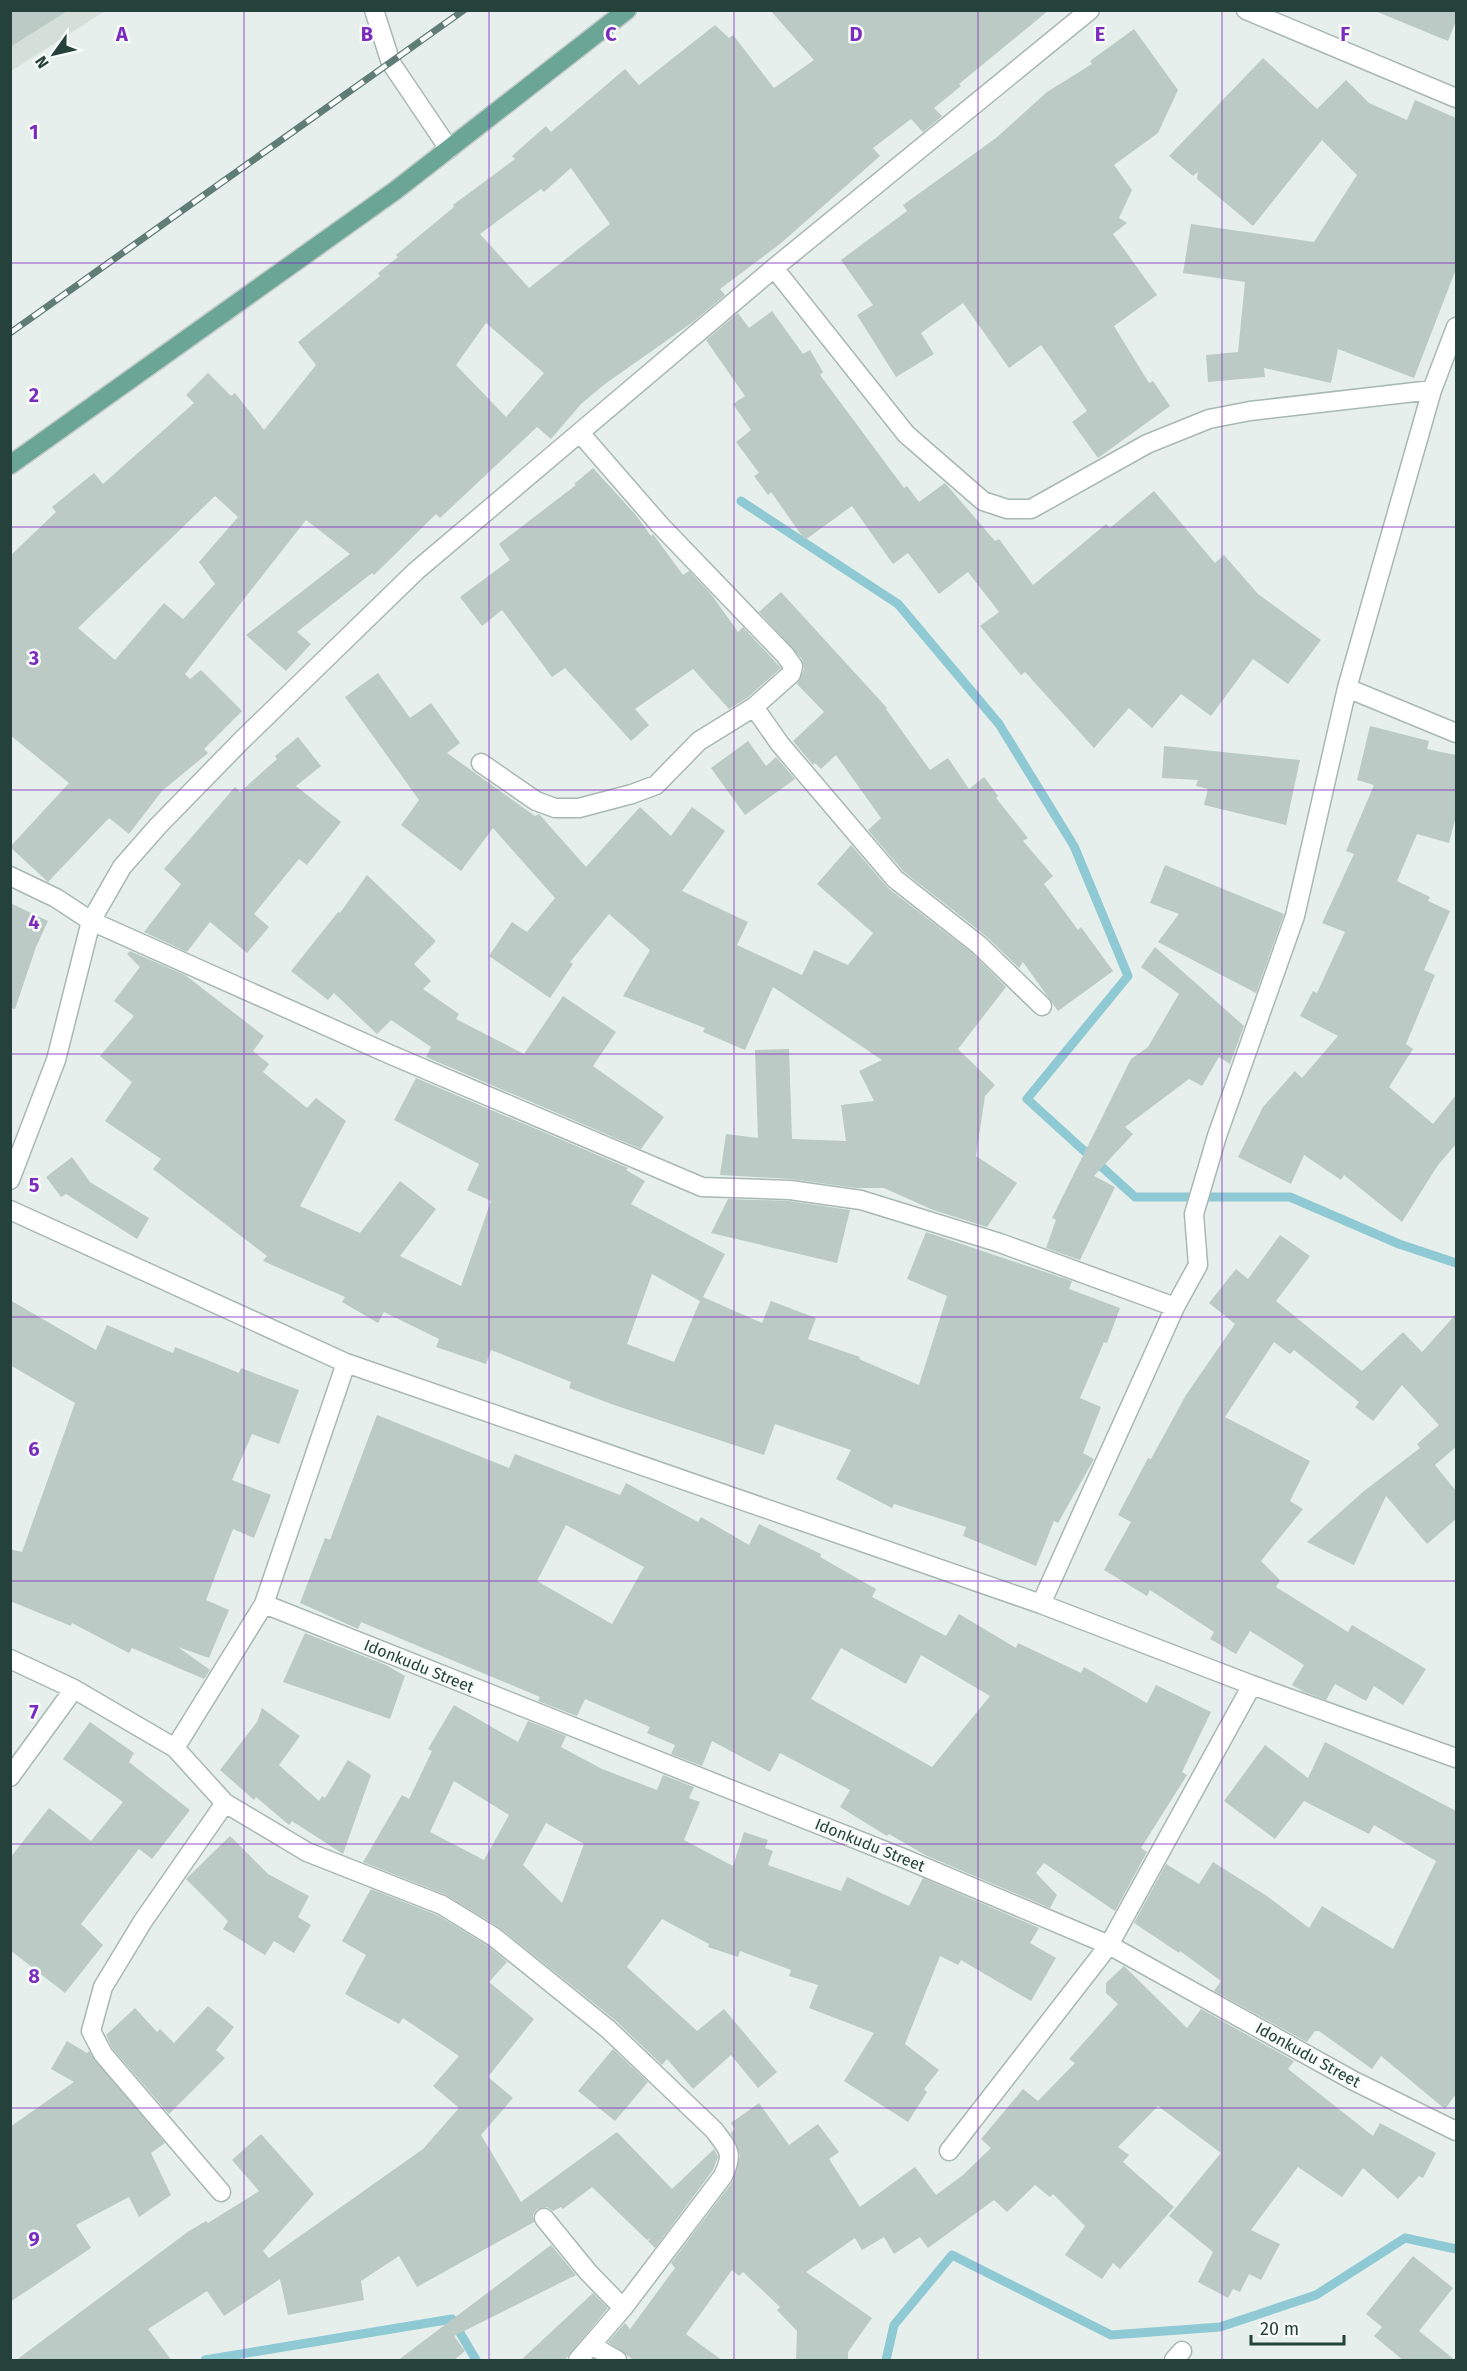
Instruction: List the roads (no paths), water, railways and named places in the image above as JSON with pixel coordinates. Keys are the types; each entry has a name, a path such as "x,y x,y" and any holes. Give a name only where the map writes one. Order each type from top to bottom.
{"main road":[{"path":"10,465 396,190 627,10"}],"street":[{"path":"374,10 391,63 449,149"},
{"path":"10,1180 56,1060 91,921 122,867 242,740 416,571 774,268 1090,10"},
{"path":"1246,10 1456,98"},
{"path":"774,268 906,434 983,501 1007,509 1031,509 1148,444 1209,419 1250,411 1432,390"},
{"path":"1041,1604 1175,1307 1198,1265 1194,1214 1217,1136 1295,916 1347,688 1432,390 1456,327"},
{"path":"481,763 536,801 555,808 579,808 656,785 699,741 754,707 791,674 793,666 785,655 660,525 580,433"},
{"path":"1347,688 1456,733"},
{"path":"754,707 794,762 895,879 979,945 1042,1006"},
{"path":"10,876 56,898 91,921 389,1054 702,1187 790,1190 861,1200 1000,1243 1175,1307"},
{"path":"10,1210 346,1363 1041,1604 1252,1685 1456,1758"},
{"path":"176,1748 264,1604 346,1363"},
{"name":"Idonkudu Street","path":"264,1604 903,1858 1109,1946 1354,2081 1456,2131"},
{"path":"10,1659 74,1689 176,1748 225,1803 307,1852 442,1905 494,1937 608,2029 714,2130 728,2148 731,2159 723,2176 623,2308 578,2361"},
{"path":"949,2151 1109,1946 1252,1685"},
{"path":"10,1777 74,1689"},
{"path":"221,2192 103,2054 91,2031 103,1986 143,1921 225,1803"},
{"path":"544,2218 588,2272 623,2308"},
{"path":"591,2345 617,2361"}],"waterway":[{"path":"741,501 898,604 999,724 1074,846 1128,976 1027,1099 1135,1197 1290,1197 1399,1244 1456,1263"},
{"path":"886,2360 894,2325 952,2255 1111,2335 1220,2327 1316,2295 1405,2238 1456,2249"},
{"path":"205,2360 452,2319 476,2360"}],"railway":[{"path":"10,333 464,10"}]}
